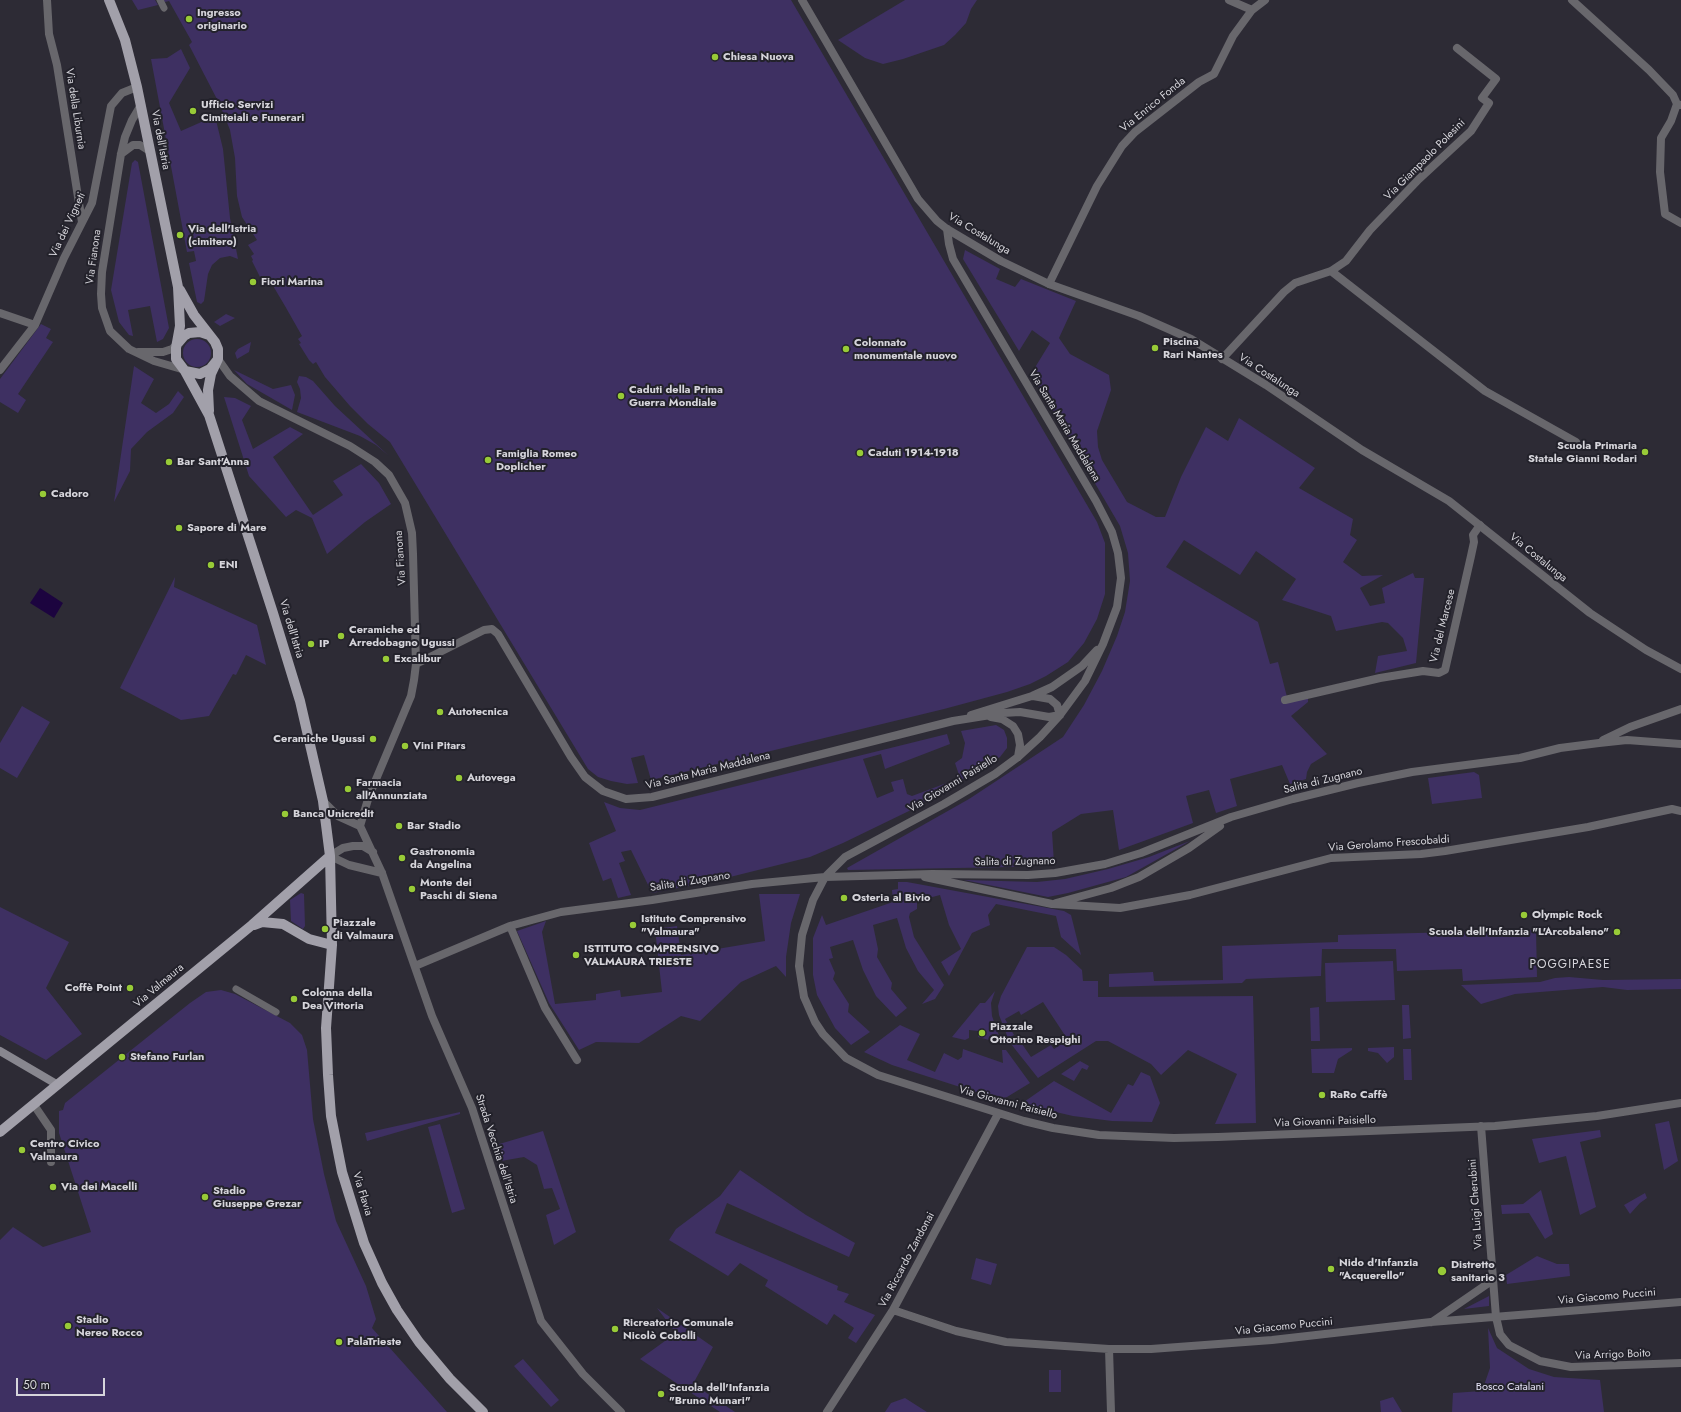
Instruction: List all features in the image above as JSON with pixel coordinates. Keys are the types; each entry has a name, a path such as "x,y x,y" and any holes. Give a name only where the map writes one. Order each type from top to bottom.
{"main road":[{"name":"Via dell'Istria","path":"109,0 125,40 137,87 178,287 180,326 176,359 185,371 209,415 286,656 306,723 323,801 330,856"},
{"name":"Via dell'Istria","path":"178,287 194,314 215,342 218,349 218,359 211,374 208,390 209,415"},
{"path":"178,343 189,333 200,332 210,336"},
{"path":"185,371 195,374 206,372 218,359"},
{"path":"252,925 262,922 283,924 309,939 332,945 330,856"},
{"name":"Via Valmaura","path":"0,1132 252,925 330,856"},
{"name":"Via Flavia","path":"332,945 326,1028 331,1116 342,1172 364,1243 382,1283 415,1335 450,1379 483,1412"},
{"path":"0,1051 58,1085"}],"street":[{"name":"Via della Liburnia","path":"47,0 49,34 57,65 82,222"},
{"path":"160,0 164,8"},
{"name":"Via Costalunga","path":"802,0 918,199 937,221 947,229 1001,261 1049,284 1139,316 1191,339 1362,450 1448,500 1590,613 1646,650 1681,669"},
{"path":"1229,0 1252,10"},
{"name":"Via Enrico Fonda","path":"1049,284 1097,186 1122,146 1135,132 1199,82 1214,74 1233,36 1252,10 1265,0"},
{"path":"1572,0 1649,70 1673,95 1679,105 1661,138 1660,172 1665,214 1681,223"},
{"name":"Via Giampaolo Polesini","path":"1222,359 1284,292 1295,284 1331,271 1346,261 1370,230 1419,179 1471,131 1489,103 1482,98 1496,80 1457,48"},
{"name":"Via dei Vigneti","path":"0,370 35,325 64,258 92,203 111,106 122,93 137,87"},
{"name":"Via Fianona","path":"141,105 127,132 121,154 102,272 101,294 106,321 110,331 119,341 133,351 154,361 185,371"},
{"path":"121,154 133,145 140,144 151,152"},
{"name":"Via Santa Maria Maddalena","path":"416,664 484,630 492,629 498,634 570,757 584,777 603,791 626,800 652,797 953,721 1015,712 1050,717 1060,715 1085,681 1103,644 1117,606 1120,578 1118,553 1112,532 1096,501 953,259 948,244 947,229"},
{"path":"1331,271 1485,391 1576,442"},
{"path":"0,313 35,325"},
{"path":"133,351 152,353 163,352 172,349 178,343"},
{"name":"Via Fianona","path":"218,359 230,376 259,400 350,446 375,462 389,475 404,503 412,533 416,664 411,696 369,796 360,826"},
{"name":"Via del Marcese","path":"1285,700 1407,673 1423,671 1439,673 1444,670 1471,556 1474,542 1473,535 1480,525"},
{"name":"Via Santa Maria Maddalena","path":"953,721 989,708 1032,696 1067,678 1082,666 1103,644"},
{"name":"Via Santa Maria Maddalena","path":"1032,696 1042,696 1050,699 1057,705 1060,715"},
{"path":"1599,742 1630,727 1681,709"},
{"name":"Via Giovanni Paisiello","path":"1060,715 1040,737 1018,757 944,804 845,857 824,877 813,900 802,935 799,966 804,997 812,1016 823,1034 846,1058 862,1068 878,1075 998,1114 1053,1128 1092,1134 1174,1138 1481,1126 1560,1121 1681,1103"},
{"name":"Via Santa Maria Maddalena","path":"986,716 1002,719 1013,726 1018,734 1020,746 1018,757"},
{"name":"Salita di Zugnano","path":"416,966 510,926 561,912 652,900 752,884 824,877 1028,875 1083,868 1141,853 1231,817 1293,799 1358,783 1412,772 1514,759 1560,748 1599,742 1627,740 1681,744"},
{"path":"323,801 338,816 360,826 382,873"},
{"name":"Via Gerolamo Frescobaldi","path":"914,875 1052,904 1098,908 1120,908 1144,905 1224,886 1330,858 1421,854 1452,850 1588,827 1672,809 1681,811"},
{"name":"Via Gerolamo Frescobaldi","path":"1052,904 1110,888 1139,877 1189,848 1231,817"},
{"path":"330,856 344,848 353,846 363,846 373,853"},
{"path":"330,856 349,865 382,873"},
{"name":"Strada Vecchia dell'Istria","path":"382,873 416,966 432,1016 472,1108 541,1321 583,1374 621,1412"},
{"path":"510,926 545,1008 577,1060"},
{"path":"236,989 276,1012"},
{"path":"34,1105 51,1130 51,1162"},
{"name":"Via Riccardo Zandonai","path":"827,1412 893,1310 998,1114"},
{"name":"Via Luigi Cherubini","path":"1481,1126 1496,1317"},
{"path":"1431,1322 1493,1280"},
{"name":"Via Giacomo Puccini","path":"893,1310 956,1331 1006,1342 1109,1349 1151,1349 1272,1340 1431,1322 1681,1302"},
{"name":"Via Arrigo Boito","path":"1496,1317 1500,1334 1509,1346 1540,1361 1571,1367 1681,1363"},
{"path":"1109,1349 1111,1412"}],"green space":[{"path":"132,0 155,0 158,5 138,10"},
{"path":"163,0 791,0 1097,522 1105,543 1105,594 1097,619 1084,643 1068,662 1046,676 1030,684 1007,692 944,709 651,780 644,755 631,758 638,783 627,784 598,777 588,769 390,442 368,424 350,406 325,377 316,362 313,364 309,360 299,344 301,343 298,339 302,336 285,306 269,279 265,281 262,276 260,277 252,261 251,256 254,254 248,245 257,240 242,217 237,196 235,158 230,130 220,105 189,45 192,42 169,1 165,2"},
{"path":"905,0 977,0 971,9 966,23 944,45 903,59 883,64 865,58 838,40"},
{"path":"181,49 190,68 169,103 181,131 215,116 223,149 230,218 238,259 230,256 220,258 212,265 208,274 204,301 201,304 197,302 189,263 196,261 194,251 187,252 151,59 167,58"},
{"path":"135,160 138,162 169,328 163,339 157,342 150,306 128,310 133,336 129,335 119,322 111,290 132,163"},
{"path":"965,250 1000,269 996,279 1015,287 1021,279 1076,301 1059,338 1070,354 1109,375 1111,390 1097,431 1098,447 1102,460 1127,502 1156,517 1165,517 1181,477 1206,427 1228,441 1239,418 1315,468 1299,488 1353,519 1350,535 1357,540 1343,562 1362,576 1383,575 1360,588 1370,606 1385,603 1382,588 1413,573 1415,578 1424,578 1416,663 1375,673 1378,656 1407,651 1403,638 1388,623 1382,622 1336,631 1331,616 1282,600 1296,579 1256,551 1240,575 1184,540 1166,567 1258,622 1270,664 1278,662 1287,697 1282,699 1283,703 1308,698 1308,702 1291,716 1327,754 1311,764 1307,772 1306,779 1290,784 1282,765 1230,779 1237,806 1216,813 1209,790 1186,796 1193,823 1119,850 1113,810 1081,814 1052,832 1054,863 1011,867 848,870 847,868 969,799 1063,737 1084,705 1102,671 1117,636 1125,612 1130,581 1128,553 1120,526 1031,374 1050,343 1032,330 1019,351 963,259"},
{"path":"226,314 235,318 220,326 214,322"},
{"path":"41,324 51,329 46,338 53,342 18,394 26,400 18,413 0,402 0,379"},
{"path":"197,339 207,343 211,353 207,363 197,367 187,363 183,353 187,343"},
{"path":"251,342 249,352 237,359 235,353 238,349"},
{"path":"134,366 154,379 141,403 156,413 169,404 178,391 184,397 173,413 147,432 131,449 130,471 114,502"},
{"path":"234,370 273,389 291,385 295,395 292,410 247,384"},
{"path":"299,376 306,377 313,381 335,406 389,456 376,445 360,436 297,412 301,398 300,389 297,382"},
{"path":"224,397 235,398 251,406 242,420 253,449 290,427 303,434 273,457 313,515 343,495 333,481 361,464 379,483 391,504 365,522 327,554 312,518 296,510 286,517 249,476"},
{"path":"175,577 174,587 257,625 266,665 246,655 236,675 233,674 209,716 181,720 120,688"},
{"path":"22,706 50,722 17,778 0,768 0,743"},
{"path":"996,725 1004,730 1007,738 1007,748 1000,757 909,811 843,843 810,857 714,881 652,893 631,850 621,852 625,861 619,863 631,895 618,898 611,878 603,881 589,843 616,831 604,802 620,808 640,810 947,734 950,744 885,769 881,754 863,759 877,798 894,791 891,782 903,779 907,794 912,796 960,778 955,763 962,758 965,743 961,731"},
{"path":"1474,772 1479,775 1482,798 1432,804 1428,778"},
{"path":"1190,841 1126,877 1048,897 964,880 1037,882 1065,879 1108,869 1149,857"},
{"path":"898,882 907,882 1064,911 1071,915 1081,955 1061,937 1056,916 996,904 988,915 990,925 972,933 949,976 941,962 961,949 949,925 940,895 917,901 917,909 910,913 909,917 914,937 944,985 935,999 922,1004 934,990 918,971 906,948 897,918 873,925 878,949 877,957 892,983 891,989 907,1008 896,1017 876,996 863,970 853,940 830,947 833,958 829,959 835,973 833,979 849,1004 848,1012 870,1032 851,1045 835,1028 817,995 813,975 813,938 822,915 826,925 893,902 892,890 898,889"},
{"path":"301,893 304,894 305,926 303,929 291,921 290,900"},
{"path":"759,894 800,894 791,923 786,957 786,977 776,966 741,982 700,1021 681,1016 639,1043 596,1042 579,1050 549,1003 517,931 546,921 542,932 555,1004 596,1000 596,994 620,990 621,997 662,992 655,929 677,926 681,955 765,941"},
{"path":"0,907 69,942 46,988 82,1034 46,1060 0,1035"},
{"path":"1536,930 1537,977 1463,981 1462,969 1397,971 1396,949 1322,949 1321,976 1246,979 1242,983 1109,987 1109,974 1153,972 1154,981 1223,980 1222,946 1338,942 1338,935"},
{"path":"1027,947 1054,947 1066,955 1082,970 1083,981 1098,981 1098,997 1253,996 1256,1123 1215,1124 1237,1074 1188,1050 1161,1075 1151,1064 1108,1041 1096,1041 1038,1078 1011,1044 1021,1038 1023,1042 1022,1044 1031,1057 1051,1045 1054,1049 1068,1040 1043,1002 1021,1015 1019,1011 1005,1019 1014,1035 1008,1038 999,1015 998,1006 1001,996"},
{"path":"1393,961 1395,1000 1326,1002 1325,963"},
{"path":"1569,977 1603,980 1681,979 1681,989 1627,990 1603,987 1515,994 1481,1004 1461,985 1540,982 1555,978"},
{"name":"Stadio Giuseppe Grezar","path":"221,990 235,994 290,1023 302,1035 307,1050 313,1119 324,1174 336,1221 366,1286 376,1319 372,1328 447,1412 0,1412 0,1240 13,1227 43,1247 91,1232 59,1133 59,1111 63,1110 65,1103 190,1003 206,992"},
{"path":"995,991 991,1003 992,1016 1000,1039 989,1040 978,1037 978,1031 969,1030 969,1038 965,1040 952,1037 980,1003 985,1003"},
{"path":"1402,1005 1409,1005 1411,1038 1403,1039"},
{"path":"1319,1007 1320,1041 1311,1041 1310,1008"},
{"path":"900,1025 920,1034 907,1060 935,1072 944,1053 958,1060 962,1057 963,1049 1003,1063 1002,1050 1006,1050 1030,1083 1007,1097 1001,1099 994,1098 892,1065 864,1052"},
{"path":"1394,1047 1394,1057 1387,1063 1378,1053 1368,1051 1368,1048"},
{"path":"1352,1048 1352,1050 1338,1059 1334,1073 1312,1073 1311,1049"},
{"path":"1403,1049 1411,1049 1412,1080 1404,1080"},
{"path":"1080,1061 1089,1066 1087,1070 1082,1068 1074,1081 1061,1074"},
{"path":"1141,1072 1150,1076 1160,1103 1152,1122 1112,1121 1073,1116 1021,1104 1054,1081 1111,1113 1128,1084 1133,1086"},
{"path":"460,1112 460,1114 367,1141 365,1133"},
{"path":"1669,1121 1678,1161 1664,1170 1655,1124"},
{"path":"440,1124 465,1209 452,1213 428,1127"},
{"path":"1600,1130 1601,1137 1580,1142 1596,1207 1580,1215 1566,1156 1539,1163 1532,1139"},
{"path":"543,1131 576,1232 554,1245 546,1215 560,1209 552,1188 544,1189 537,1165 524,1157 501,1161 496,1145"},
{"path":"740,1170 806,1215 855,1243 849,1257 727,1203 715,1233 838,1286 837,1290 849,1294 844,1302 875,1315 856,1343 848,1338 854,1328 834,1314 827,1325 765,1286 768,1280 740,1263 728,1276 669,1240 676,1229 720,1196"},
{"path":"1541,1190 1553,1234 1545,1239 1529,1213 1502,1214 1501,1205 1523,1204"},
{"path":"1645,1193 1647,1198 1630,1214 1624,1205"},
{"path":"1537,1256 1557,1264 1569,1264 1570,1276 1507,1284 1506,1275"},
{"path":"976,1258 997,1264 991,1285 971,1279"},
{"path":"1489,1296 1489,1306 1464,1309"},
{"path":"657,1308 713,1347 693,1384 735,1412 720,1412 640,1359 676,1333"},
{"name":"Bosco Catalani","path":"1488,1328 1497,1348 1529,1369 1554,1377 1600,1380 1604,1412 1452,1412 1453,1393 1482,1391 1490,1368"},
{"path":"523,1359 559,1400 551,1407 514,1366"},
{"path":"1049,1370 1061,1370 1061,1392 1049,1392"},
{"path":"1393,1397 1402,1412 1381,1412 1380,1401"},
{"path":"905,1398 927,1412 885,1412 891,1403"}],"shaded area":[{"path":"40,588 63,603 54,618 30,603"}],"place":[{"name":"Ingresso originario","path":"189,19"},
{"name":"Chiesa Nuova","path":"715,57"},
{"name":"Ufficio Servizi Cimiteiali e Funerari","path":"193,111"},
{"name":"Via dell'Istria (cimitero)","path":"180,235"},
{"name":"Fiori Marina","path":"253,282"},
{"name":"Piscina Rari Nantes","path":"1155,348"},
{"name":"Colonnato monumentale nuovo","path":"846,349"},
{"name":"Caduti della Prima Guerra Mondiale","path":"621,396"},
{"name":"Scuola Primaria Statale Gianni Rodari","path":"1645,452"},
{"name":"Caduti 1914-1918","path":"860,453"},
{"name":"Famiglia Romeo Doplicher","path":"488,460"},
{"name":"Bar Sant'Anna","path":"169,462"},
{"name":"Cadoro","path":"43,494"},
{"name":"Sapore di Mare","path":"179,528"},
{"name":"ENI","path":"211,565"},
{"name":"Ceramiche ed Arredobagno Ugussi","path":"341,636"},
{"name":"IP","path":"311,644"},
{"name":"Excalibur","path":"386,659"},
{"name":"Autotecnica","path":"440,712"},
{"name":"Ceramiche Ugussi","path":"373,739"},
{"name":"Vini Pitars","path":"405,746"},
{"name":"Autovega","path":"459,778"},
{"name":"Farmacia all'Annunziata","path":"348,789"},
{"name":"Banca Unicredit","path":"285,814"},
{"name":"Bar Stadio","path":"399,826"},
{"name":"Gastronomia da Angelina","path":"402,858"},
{"name":"Monte dei Paschi di Siena","path":"412,889"},
{"name":"Osteria al Bivio","path":"844,898"},
{"name":"Olympic Rock","path":"1524,915"},
{"name":"Istituto Comprensivo \"Valmaura\"","path":"633,925"},
{"name":"Piazzale di Valmaura","path":"325,929"},
{"name":"Scuola dell'Infanzia \"L'Arcobaleno\"","path":"1617,932"},
{"name":"ISTITUTO COMPRENSIVO VALMAURA TRIESTE","path":"576,955"},
{"name":"Coffè Point","path":"130,988"},
{"name":"Colonna della Dea Vittoria","path":"294,999"},
{"name":"Piazzale Ottorino Respighi","path":"982,1033"},
{"name":"Stefano Furlan","path":"122,1057"},
{"name":"RaRo Caffè","path":"1322,1095"},
{"name":"Centro Civico Valmaura","path":"22,1150"},
{"name":"Via dei Macelli","path":"53,1187"},
{"name":"Stadio Giuseppe Grezar","path":"205,1197"},
{"name":"Nido d'Infanzia \"Acquerello\"","path":"1331,1269"},
{"name":"Distretto sanitario 3","path":"1442,1271"},
{"name":"Stadio Nereo Rocco","path":"68,1326"},
{"name":"Ricreatorio Comunale Nicolò Cobolli","path":"615,1329"},
{"name":"PalaTrieste","path":"339,1342"},
{"name":"Scuola dell'Infanzia \"Bruno Munari\"","path":"661,1394"}],"district":[{"name":"POGGIPAESE","path":"1570,965"}]}
